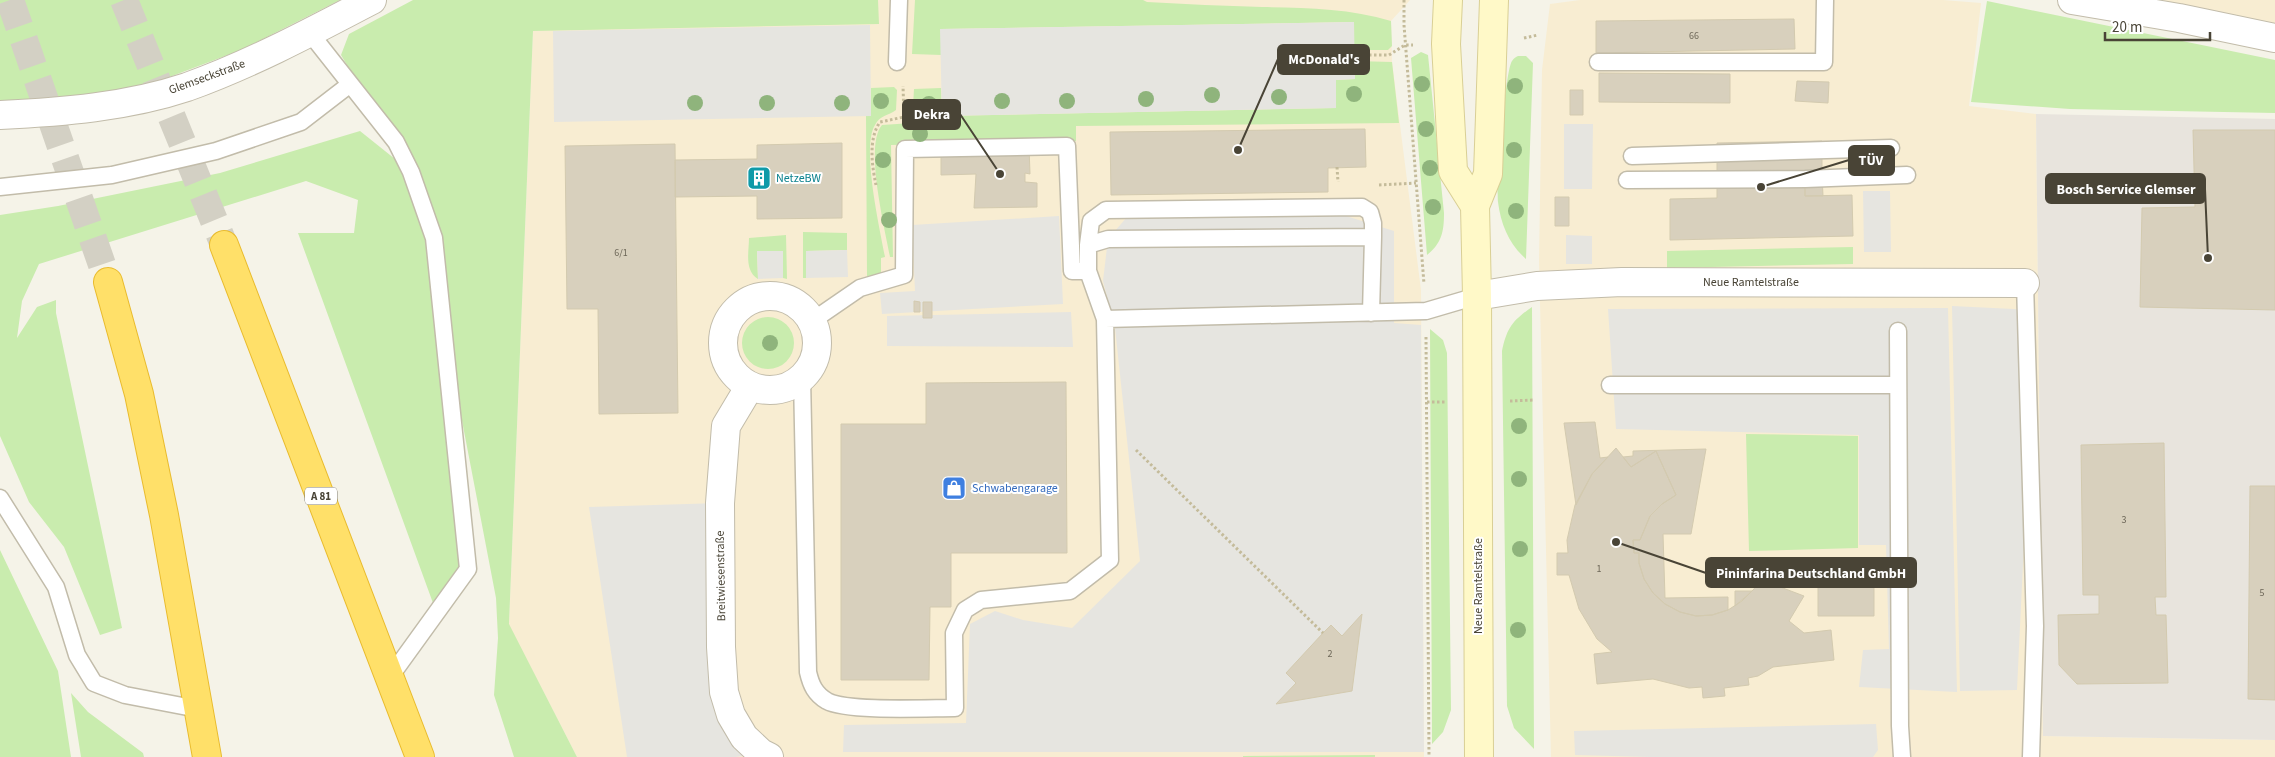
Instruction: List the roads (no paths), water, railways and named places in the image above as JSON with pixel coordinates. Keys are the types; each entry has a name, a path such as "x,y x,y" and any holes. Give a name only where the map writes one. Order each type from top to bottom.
{"highway":[{"name":"A 81","path":"224,246 420,757"},
{"path":"108,282 139,394 207,757"}],"main road":[{"path":"1448,0 1446,44 1453,171 1475,206"},
{"name":"Neue Ramtelstraße","path":"1479,757 1475,206 1488,174 1494,0"}],"street":[{"name":"Glemseckstraße","path":"0,115 47,113 115,105 185,87 257,59 372,0"},
{"path":"2072,0 2179,9 2275,38"},
{"name":"Neue Ramtelstraße","path":"1477,296 1537,286 1622,282 2024,283"},
{"path":"766,296 780,297 804,309 812,321 817,343 810,367 802,376 791,385 778,390 764,390 750,386 739,379 730,368 724,356 722,342 725,328 731,316 740,306 752,299 766,296"},
{"name":"Breitwiesenstraße","path":"750,386 726,426 720,503 721,647 724,692 731,715 744,737 761,753 769,757"}],"lane":[{"path":"897,62 899,0"},
{"path":"1598,62 1824,62 1825,0"},
{"path":"310,33 349,85 396,142 411,172 434,238 468,569 390,677"},
{"path":"0,187 112,175 216,151 301,122 349,85"},
{"path":"812,321 860,288 904,275 905,149 1067,146 1072,271 1088,271"},
{"path":"1632,156 1890,148"},
{"path":"1626,180 1805,179 1907,175"},
{"path":"802,376 808,672 812,688 827,701 848,706 955,708 954,633 964,610 981,600 1070,591 1110,560 1105,319 1088,271 1090,221 1106,210 1362,207 1370,212 1373,223 1372,312"},
{"path":"1088,245 1108,239 1373,237"},
{"path":"2024,283 2036,626 2031,757"},
{"path":"1105,319 1426,311 1477,296"},
{"path":"1898,331 1900,726 1902,757"},
{"path":"1610,385 1898,385"},
{"path":"0,498 56,586 78,655 94,683 125,695 198,709"}],"tunnel":[{"path":"10,0 108,282"},
{"path":"124,0 224,245"}],"place":[{"name":"McDonald's","path":"1238,150"},
{"name":"Dekra","path":"1000,174"},
{"name":"NetzeBW","path":"759,178"},
{"name":"TÜV","path":"1761,187"},
{"name":"Bosch Service Glemser","path":"2208,258"},
{"name":"Schwabengarage","path":"954,488"},
{"name":"Pininfarina Deutschland GmbH","path":"1616,542"}]}
